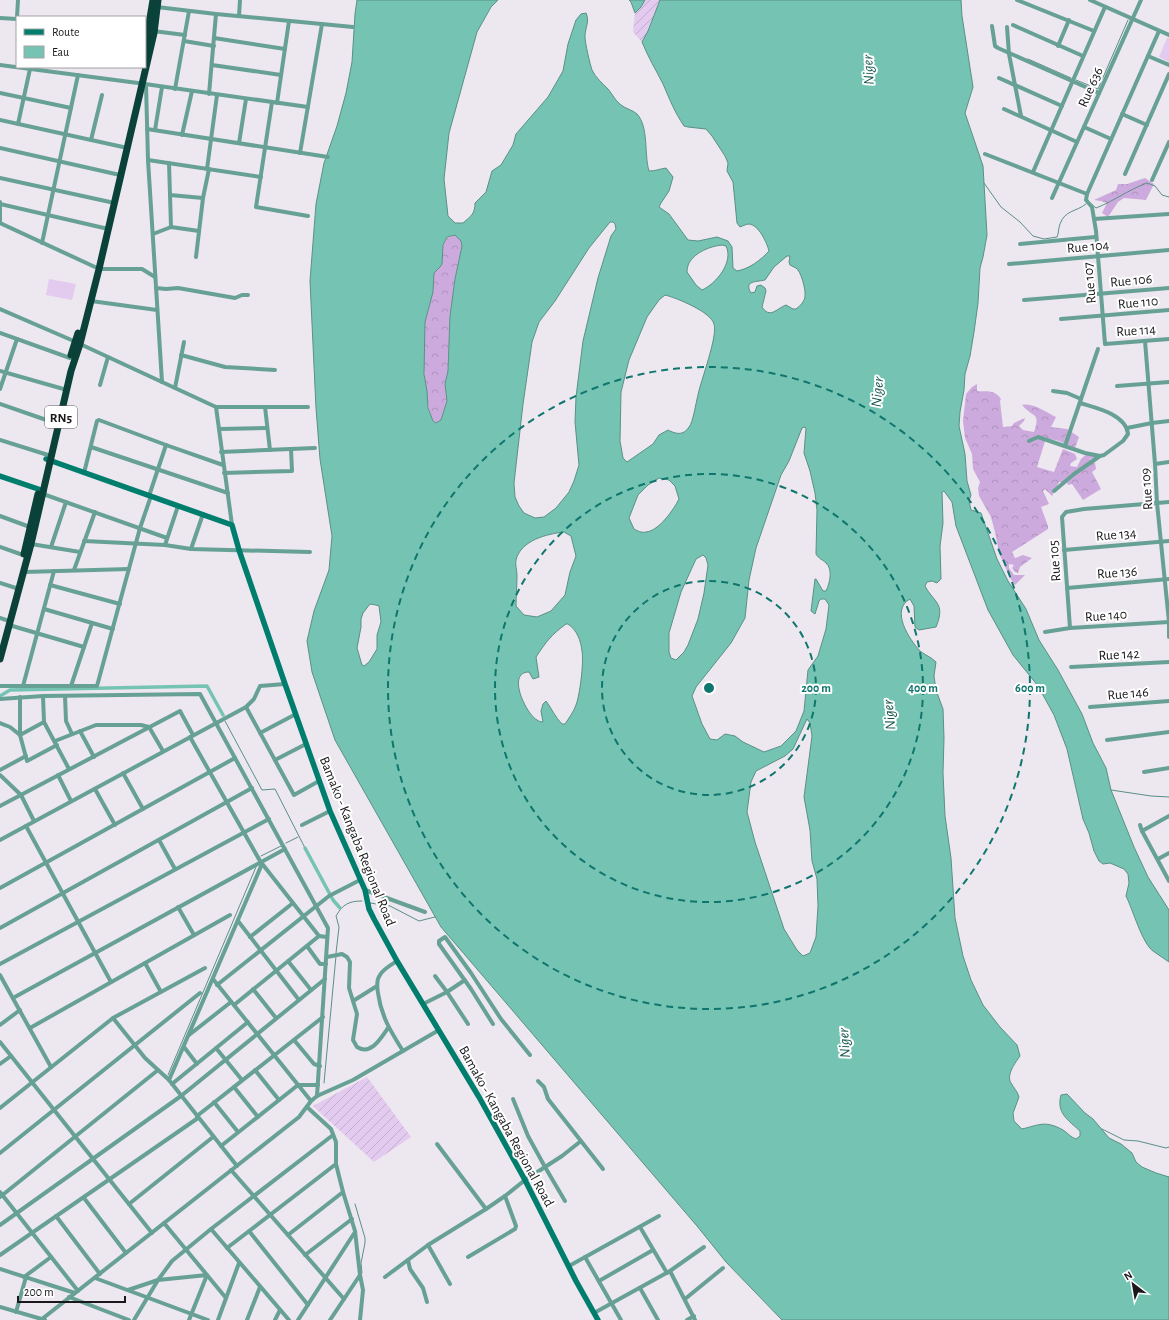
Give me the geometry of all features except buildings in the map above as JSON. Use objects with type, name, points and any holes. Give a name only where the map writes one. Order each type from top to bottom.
[{"type":"highway","name":"RN5","points":[[146,53],[153,0]]},
{"type":"highway","name":"RN5","points":[[146,44],[158,3]]},
{"type":"highway","name":"RN5","points":[[0,641],[5,621],[24,572],[31,544],[55,423],[71,371],[97,268],[123,147],[142,84],[141,68]]},
{"type":"highway","name":"RN5","points":[[48,458],[70,358],[78,343],[91,301],[104,228],[142,84],[144,68]]},
{"type":"highway","name":"RN5","points":[[17,589],[30,526],[42,491]]},
{"type":"highway","name":"RN5","points":[[0,659],[5,621]]},
{"type":"street","points":[[17,16],[18,0]]},
{"type":"street","points":[[239,16],[240,0]]},
{"type":"street","points":[[1017,0],[1094,31]]},
{"type":"street","points":[[1090,0],[1169,35]]},
{"type":"street","name":"Rue 636","points":[[1052,198],[1141,0]]},
{"type":"street","points":[[158,3],[189,11],[353,27]]},
{"type":"street","points":[[1033,172],[1105,7]]},
{"type":"street","points":[[175,89],[189,11]]},
{"type":"street","points":[[209,94],[216,14]]},
{"type":"street","points":[[0,18],[16,18]]},
{"type":"street","points":[[1058,46],[1069,20]]},
{"type":"street","points":[[289,21],[281,75],[265,147],[256,207],[308,216]]},
{"type":"street","points":[[300,153],[322,24]]},
{"type":"street","points":[[1013,25],[1083,56]]},
{"type":"street","points":[[992,26],[995,46],[1009,54],[1099,93]]},
{"type":"street","points":[[1007,27],[1009,54],[1021,116]]},
{"type":"street","points":[[149,30],[185,35]]},
{"type":"street","points":[[985,154],[1087,194],[1159,31]]},
{"type":"street","points":[[214,38],[285,49]]},
{"type":"street","points":[[184,41],[214,46]]},
{"type":"street","points":[[1148,56],[1169,65]]},
{"type":"street","points":[[0,65],[16,67]]},
{"type":"street","points":[[212,65],[281,75]]},
{"type":"street","points":[[22,68],[308,107]]},
{"type":"street","points":[[18,124],[30,69]]},
{"type":"street","points":[[1125,174],[1169,74]]},
{"type":"street","points":[[42,243],[78,75]]},
{"type":"street","points":[[999,78],[1062,106]]},
{"type":"street","points":[[142,84],[147,129],[162,382]]},
{"type":"street","points":[[155,130],[162,87]]},
{"type":"street","points":[[182,135],[192,91]]},
{"type":"street","points":[[0,92],[71,108]]},
{"type":"street","points":[[91,140],[102,95]]},
{"type":"street","points":[[196,257],[217,95]]},
{"type":"street","points":[[239,143],[246,99]]},
{"type":"street","points":[[1004,109],[1077,142]]},
{"type":"street","points":[[1122,114],[1146,125]]},
{"type":"street","points":[[0,120],[123,147]]},
{"type":"street","points":[[1084,127],[1111,139]]},
{"type":"street","points":[[147,129],[328,157]]},
{"type":"street","points":[[1152,180],[1169,142]]},
{"type":"street","points":[[0,148],[118,174]]},
{"type":"street","points":[[148,160],[261,177]]},
{"type":"street","points":[[169,163],[171,227]]},
{"type":"street","points":[[0,178],[110,202]]},
{"type":"street","name":"Rue 107","points":[[1087,194],[1086,200],[1092,207],[1094,219],[1105,344]]},
{"type":"street","points":[[170,195],[203,198]]},
{"type":"street","points":[[104,228],[0,203],[0,223],[42,243],[97,268],[142,269],[155,276]]},
{"type":"street","points":[[1094,219],[1169,214]]},
{"type":"street","points":[[153,234],[171,227],[199,231]]},
{"type":"street","points":[[1020,244],[1095,237]]},
{"type":"street","name":"Rue 104","points":[[1009,264],[1169,250]]},
{"type":"street","points":[[156,288],[166,290],[178,288],[235,298],[242,295],[248,295]]},
{"type":"street","name":"Rue 106","points":[[1024,300],[1169,288]]},
{"type":"street","points":[[91,301],[157,310]]},
{"type":"street","points":[[0,309],[78,343],[216,407],[308,407]]},
{"type":"street","name":"Rue 110","points":[[1061,319],[1169,310]]},
{"type":"street","points":[[0,333],[70,358]]},
{"type":"street","points":[[0,389],[17,339]]},
{"type":"street","name":"Rue 114","points":[[1105,344],[1169,339]]},
{"type":"street","name":"Rue 109","points":[[1145,341],[1161,541],[1167,579],[1169,637]]},
{"type":"street","points":[[175,388],[184,342]]},
{"type":"street","points":[[1065,446],[1098,349]]},
{"type":"street","points":[[181,354],[225,366],[275,370]]},
{"type":"street","points":[[100,385],[108,357]]},
{"type":"street","points":[[0,371],[64,390]]},
{"type":"street","points":[[1117,386],[1169,382]]},
{"type":"street","points":[[1053,391],[1067,393],[1081,401],[1106,411],[1122,421],[1127,428],[1128,434],[1123,441],[1074,474],[1054,491]]},
{"type":"street","points":[[0,404],[55,423]]},
{"type":"street","points":[[0,440],[84,473],[232,525],[216,407]]},
{"type":"street","points":[[265,407],[270,450]]},
{"type":"street","points":[[84,473],[97,421],[99,420],[223,465]]},
{"type":"street","points":[[1127,428],[1169,421]]},
{"type":"street","points":[[218,429],[267,428]]},
{"type":"street","points":[[1029,441],[1038,437],[1085,453],[1100,456]]},
{"type":"street","points":[[0,686],[97,686],[140,528],[166,445]]},
{"type":"street","points":[[91,447],[228,493]]},
{"type":"street","points":[[221,452],[315,448]]},
{"type":"street","points":[[224,473],[292,471],[291,449]]},
{"type":"street","points":[[1155,464],[1169,462]]},
{"type":"street","points":[[0,476],[42,491],[66,502],[167,538]]},
{"type":"street","points":[[51,547],[66,502]]},
{"type":"street","name":"Rue 105","points":[[1070,628],[1062,517],[1066,512],[1084,509],[1169,502]]},
{"type":"street","points":[[165,545],[178,506]]},
{"type":"street","points":[[74,570],[95,512]]},
{"type":"street","points":[[191,549],[202,514]]},
{"type":"street","points":[[0,516],[30,526]]},
{"type":"street","name":"Bamako - Kangaba Regional Road","points":[[232,525],[239,550],[319,781],[330,811],[360,880],[374,919],[397,961],[479,1097],[598,1320]]},
{"type":"street","points":[[84,541],[165,545],[191,549],[310,552]]},
{"type":"street","name":"Rue 134","points":[[1064,550],[1169,541]]},
{"type":"street","points":[[31,544],[80,552]]},
{"type":"street","points":[[0,548],[23,555]]},
{"type":"street","points":[[24,572],[129,569]]},
{"type":"street","points":[[23,686],[54,571]]},
{"type":"street","name":"Rue 136","points":[[1067,588],[1167,579]]},
{"type":"street","points":[[0,583],[17,589]]},
{"type":"street","points":[[50,585],[120,604]]},
{"type":"street","points":[[44,609],[113,630]]},
{"type":"street","points":[[5,621],[37,633],[84,647]]},
{"type":"street","name":"Rue 140","points":[[1045,632],[1070,628],[1169,622]]},
{"type":"street","points":[[71,686],[92,623]]},
{"type":"street","name":"Rue 142","points":[[1071,667],[1169,662]]},
{"type":"street","points":[[0,840],[246,707],[254,699],[260,686],[285,684]]},
{"type":"street","points":[[0,699],[43,696],[200,694],[328,928],[317,1096]]},
{"type":"street","points":[[43,696],[44,722],[70,769]]},
{"type":"street","points":[[65,696],[66,721],[72,734]]},
{"type":"street","points":[[20,697],[20,735],[27,761],[72,734],[96,725],[140,725],[149,727],[163,752]]},
{"type":"street","name":"Rue 146","points":[[1090,707],[1169,701]]},
{"type":"street","points":[[246,707],[294,795],[319,781]]},
{"type":"street","points":[[0,806],[180,711],[210,772],[261,863],[319,936]]},
{"type":"street","points":[[260,733],[296,714]]},
{"type":"street","points":[[20,735],[44,722]]},
{"type":"street","points":[[0,723],[10,727],[20,735]]},
{"type":"street","points":[[80,731],[94,757]]},
{"type":"street","points":[[1107,740],[1169,732]]},
{"type":"street","points":[[275,760],[306,744]]},
{"type":"street","points":[[0,770],[26,756]]},
{"type":"street","points":[[0,888],[235,758]]},
{"type":"street","points":[[1144,772],[1169,768]]},
{"type":"street","points":[[124,773],[143,810]]},
{"type":"street","points":[[0,774],[21,795],[34,821]]},
{"type":"street","points":[[58,775],[71,801]]},
{"type":"street","points":[[0,928],[252,788]]},
{"type":"street","points":[[94,789],[115,825]]},
{"type":"street","points":[[302,826],[330,811]]},
{"type":"street","points":[[1142,831],[1169,816]]},
{"type":"street","points":[[0,964],[269,818]]},
{"type":"street","points":[[1140,825],[1169,881]]},
{"type":"street","points":[[26,826],[111,982]]},
{"type":"street","points":[[159,840],[175,869]]},
{"type":"street","points":[[13,998],[285,849]]},
{"type":"street","points":[[1158,859],[1169,853]]},
{"type":"street","points":[[168,1080],[184,1047],[238,921],[261,863]]},
{"type":"street","points":[[217,985],[329,896],[360,880]]},
{"type":"street","points":[[365,893],[425,912]]},
{"type":"street","points":[[250,937],[293,903]]},
{"type":"street","points":[[178,907],[194,936]]},
{"type":"street","points":[[30,1028],[230,915]]},
{"type":"street","points":[[238,921],[299,1000]]},
{"type":"street","points":[[188,1036],[253,989],[319,936],[328,936]]},
{"type":"street","points":[[493,1024],[465,980],[439,944],[439,942],[445,937],[501,1019],[530,1055]]},
{"type":"street","points":[[307,946],[320,964],[326,964]]},
{"type":"street","points":[[327,957],[340,953],[347,957],[350,962],[349,988],[357,1014],[353,1040],[357,1047],[364,1050],[372,1047],[380,1041],[388,1028]]},
{"type":"street","points":[[288,961],[311,990]]},
{"type":"street","points":[[397,961],[385,968],[380,974],[377,986],[379,1004],[388,1028],[403,1051]]},
{"type":"street","points":[[145,963],[161,992]]},
{"type":"street","points":[[0,1108],[113,1018],[205,968]]},
{"type":"street","points":[[0,975],[51,1067]]},
{"type":"street","points":[[435,976],[468,1024]]},
{"type":"street","points":[[213,979],[311,1101]]},
{"type":"street","points":[[0,1225],[181,1096],[325,979]]},
{"type":"street","points":[[423,1004],[447,992],[465,980]]},
{"type":"street","points":[[353,1001],[377,986]]},
{"type":"street","points":[[253,989],[276,1018]]},
{"type":"street","points":[[0,1154],[200,993]]},
{"type":"street","points":[[0,1025],[20,1010]]},
{"type":"street","points":[[0,1255],[110,1180],[198,1117],[214,1102],[323,1017]]},
{"type":"street","points":[[113,1018],[145,1058],[172,1084],[237,1166]]},
{"type":"street","points":[[172,1084],[248,1022]]},
{"type":"street","points":[[0,1307],[44,1319],[300,1117],[311,1101],[317,1096],[353,1080],[439,1030]]},
{"type":"street","points":[[294,1040],[314,1064],[320,1066]]},
{"type":"street","points":[[0,1042],[152,1233]]},
{"type":"street","points":[[184,1047],[197,1064]]},
{"type":"street","points":[[216,1048],[242,1080]]},
{"type":"street","points":[[0,1064],[10,1056]]},
{"type":"street","points":[[77,1292],[1,1195],[158,1070]]},
{"type":"street","points":[[255,1070],[279,1100]]},
{"type":"street","points":[[538,1081],[544,1087],[548,1099],[603,1169]]},
{"type":"street","points":[[221,1146],[298,1085],[318,1085]]},
{"type":"street","points":[[234,1087],[258,1117]]},
{"type":"street","points":[[513,1099],[528,1136],[565,1201]]},
{"type":"street","points":[[214,1102],[238,1132]]},
{"type":"street","points":[[307,1107],[331,1130],[336,1142],[336,1164],[355,1231],[363,1290],[360,1320]]},
{"type":"street","points":[[134,1320],[172,1260],[334,1135]]},
{"type":"street","points":[[129,1204],[214,1137]]},
{"type":"street","points":[[385,1277],[428,1246],[505,1196],[524,1180],[562,1156],[581,1141]]},
{"type":"street","points":[[437,1144],[486,1209]]},
{"type":"street","points":[[227,1248],[336,1164]]},
{"type":"street","points":[[231,1170],[344,1299]]},
{"type":"street","points":[[288,1235],[343,1192]]},
{"type":"street","points":[[468,1257],[515,1229],[516,1226],[505,1196]]},
{"type":"street","points":[[84,1198],[126,1253]]},
{"type":"street","points":[[56,1216],[100,1274]]},
{"type":"street","points":[[569,1266],[659,1216]]},
{"type":"street","points":[[305,1255],[352,1219]]},
{"type":"street","points":[[164,1223],[226,1298]]},
{"type":"street","points":[[640,1227],[685,1299],[695,1318],[687,1320]]},
{"type":"street","points":[[211,1229],[289,1320]]},
{"type":"street","points":[[249,1231],[308,1304]]},
{"type":"street","points":[[298,1320],[355,1231]]},
{"type":"street","points":[[428,1246],[450,1284]]},
{"type":"street","points":[[594,1313],[668,1272],[704,1247]]},
{"type":"street","points":[[599,1281],[654,1250]]},
{"type":"street","points":[[16,1312],[25,1277],[51,1257]]},
{"type":"street","points":[[585,1257],[621,1320]]},
{"type":"street","points":[[408,1260],[410,1269],[423,1288],[427,1302]]},
{"type":"street","points":[[218,1320],[239,1262]]},
{"type":"street","points":[[685,1299],[723,1268]]},
{"type":"street","points":[[0,1269],[77,1292]]},
{"type":"street","points":[[128,1290],[158,1280],[207,1275]]},
{"type":"street","points":[[190,1320],[207,1275]]},
{"type":"street","points":[[330,1320],[360,1275]]},
{"type":"street","points":[[95,1278],[208,1320]]},
{"type":"street","points":[[246,1320],[260,1287]]},
{"type":"street","points":[[640,1288],[658,1320]]},
{"type":"street","points":[[70,1297],[129,1320]]},
{"type":"street","points":[[275,1320],[280,1310]]},
{"type":"green space","points":[[1145,178],[1154,184],[1146,200],[1124,198],[1118,202],[1108,217],[1102,213],[1107,203],[1094,200],[1116,190],[1118,184],[1127,184]]},
{"type":"green space","points":[[455,235],[461,241],[462,246],[455,279],[450,316],[448,371],[445,384],[447,401],[441,420],[436,423],[428,406],[426,392],[424,375],[424,330],[434,273],[440,267],[443,245],[447,238]]},
{"type":"green space","points":[[977,384],[977,391],[993,392],[1001,399],[1003,427],[1012,426],[1014,423],[1025,418],[1019,426],[1023,430],[1034,432],[1037,421],[1035,416],[1022,405],[1026,404],[1040,408],[1056,417],[1051,427],[1067,429],[1079,437],[1075,448],[1059,441],[1046,438],[1037,467],[1054,472],[1063,449],[1075,454],[1077,459],[1071,463],[1070,466],[1077,467],[1081,459],[1089,452],[1096,455],[1094,460],[1089,458],[1095,463],[1096,469],[1092,472],[1101,489],[1083,500],[1072,484],[1068,485],[1067,482],[1059,482],[1052,496],[1045,489],[1043,491],[1049,504],[1041,507],[1048,529],[1012,552],[1015,558],[1023,555],[1032,558],[1020,567],[1018,573],[1012,568],[1014,565],[1009,564],[1009,568],[1014,575],[1025,575],[1015,585],[1010,578],[999,553],[991,517],[979,496],[978,488],[980,482],[973,469],[972,454],[965,438],[963,421],[966,394]]},
{"type":"shaded area","points":[[645,0],[660,0],[642,42],[633,32],[635,13]]},
{"type":"shaded area","points":[[1167,38],[1169,38],[1169,62],[1159,57]]},
{"type":"shaded area","points":[[49,279],[76,284],[72,300],[46,295]]},
{"type":"shaded area","points":[[367,1077],[411,1137],[374,1162],[313,1106]]},
{"type":"water","name":"Niger","points":[[357,0],[498,0],[491,7],[477,32],[449,133],[444,179],[448,216],[455,223],[463,223],[473,212],[475,203],[486,192],[492,171],[501,165],[513,145],[516,134],[548,97],[563,71],[568,44],[576,20],[581,14],[586,13],[588,19],[585,40],[592,70],[615,99],[623,106],[637,114],[641,120],[645,134],[649,171],[666,168],[673,177],[669,191],[659,207],[669,214],[688,240],[698,241],[717,237],[728,241],[732,247],[733,268],[737,271],[754,264],[769,251],[764,239],[753,225],[749,224],[740,227],[737,223],[733,182],[727,171],[728,163],[725,156],[706,129],[684,126],[644,48],[642,42],[660,0],[961,0],[973,87],[965,113],[983,166],[987,235],[980,268],[978,303],[970,356],[965,374],[959,426],[965,454],[967,481],[971,495],[969,501],[971,510],[981,513],[997,559],[1008,581],[1026,609],[1039,640],[1058,670],[1082,714],[1093,743],[1106,768],[1111,790],[1134,847],[1148,877],[1169,910],[1169,962],[1149,947],[1141,934],[1126,896],[1129,883],[1128,874],[1124,869],[1110,863],[1103,864],[1099,861],[1094,851],[1083,819],[1067,749],[1054,715],[1038,686],[1013,655],[988,610],[956,526],[952,502],[944,491],[942,492],[943,523],[940,546],[941,579],[937,583],[932,581],[927,582],[925,586],[938,604],[940,613],[939,619],[936,627],[919,630],[915,627],[914,606],[910,599],[904,604],[901,617],[903,625],[916,646],[920,651],[936,662],[934,676],[936,690],[943,709],[945,816],[951,858],[955,918],[963,956],[971,980],[983,1005],[1000,1027],[1017,1045],[1020,1056],[1010,1073],[1011,1083],[1019,1097],[1013,1113],[1014,1121],[1022,1129],[1042,1124],[1051,1125],[1063,1130],[1076,1139],[1080,1136],[1080,1131],[1067,1120],[1060,1107],[1061,1095],[1067,1094],[1085,1113],[1093,1119],[1109,1138],[1121,1144],[1132,1153],[1136,1162],[1142,1167],[1169,1177],[1169,1320],[782,1320],[726,1262],[697,1226],[441,927],[335,740],[312,672],[307,641],[314,611],[329,570],[332,536],[320,459],[310,281],[316,204],[324,163],[337,126],[346,93],[352,62]],"holes":[[[610,222],[613,222],[616,229],[611,236],[598,278],[583,341],[576,397],[575,422],[579,465],[569,492],[556,508],[544,517],[535,518],[524,513],[519,506],[515,497],[514,483],[532,342],[539,322],[555,301],[589,248]],[[455,235],[461,241],[462,246],[455,279],[450,316],[448,371],[445,384],[447,401],[441,420],[436,423],[433,421],[428,408],[424,374],[425,322],[433,292],[434,273],[442,264],[443,245],[447,237]],[[722,245],[726,246],[728,259],[718,278],[702,290],[696,285],[687,272],[688,266],[695,256],[704,250]],[[787,256],[790,256],[790,265],[798,270],[803,281],[805,298],[801,305],[796,309],[786,305],[770,313],[765,311],[762,307],[766,291],[765,288],[761,285],[757,286],[755,292],[751,293],[749,289],[750,284],[765,280],[774,267]],[[665,295],[685,302],[700,310],[712,319],[715,330],[714,338],[690,425],[687,430],[682,433],[668,430],[659,435],[653,444],[627,462],[623,458],[620,441],[621,392],[629,360],[647,317],[659,300]],[[805,427],[804,453],[810,471],[817,510],[816,554],[830,569],[830,580],[826,591],[823,591],[815,579],[811,611],[815,614],[821,599],[825,599],[829,605],[826,629],[818,656],[808,670],[804,711],[796,731],[781,746],[764,752],[743,742],[735,736],[725,734],[717,740],[710,739],[702,724],[692,696],[696,687],[731,643],[745,618],[749,580],[756,548],[781,475],[789,461],[802,428]],[[659,478],[669,480],[675,486],[679,499],[670,514],[656,528],[651,531],[640,532],[634,529],[629,518],[638,495],[648,485]],[[564,532],[571,536],[576,556],[570,572],[565,595],[551,611],[537,617],[524,615],[516,606],[516,560],[523,547],[536,539],[550,534]],[[703,555],[706,558],[708,565],[698,619],[688,645],[684,652],[676,660],[671,658],[669,652],[669,633],[681,592],[696,559]],[[370,604],[379,606],[381,622],[377,635],[377,649],[369,662],[364,666],[362,665],[357,648],[363,613]],[[568,624],[580,640],[581,647],[582,662],[579,694],[575,707],[565,724],[562,724],[555,716],[546,701],[543,704],[541,711],[543,722],[537,720],[528,710],[520,694],[519,679],[522,674],[529,672],[533,679],[539,677],[536,657],[553,635]],[[807,719],[810,723],[812,736],[804,797],[810,830],[812,861],[817,879],[818,906],[816,937],[810,953],[803,956],[797,950],[784,929],[755,842],[747,812],[751,782],[756,771],[785,756],[793,749]]]},
{"type":"water","points":[[629,0],[645,0],[635,13]]},
{"type":"waterway","points":[[1076,80],[1098,89],[1128,20]]},
{"type":"waterway","points":[[1028,59],[1071,78]]},
{"type":"waterway","points":[[984,183],[1001,207],[1020,222],[1033,236],[1044,239],[1057,237],[1062,219],[1086,204]]},
{"type":"waterway","points":[[1090,203],[1096,208],[1147,183],[1155,186],[1162,195],[1169,197]]},
{"type":"waterway","points":[[0,696],[10,690],[207,686],[223,715]]},
{"type":"waterway","points":[[225,721],[262,790],[275,789],[305,848]]},
{"type":"waterway","points":[[1111,790],[1169,797]]},
{"type":"waterway","points":[[286,843],[298,837]]},
{"type":"waterway","points":[[261,856],[281,846]]},
{"type":"waterway","points":[[305,848],[333,900],[340,908]]},
{"type":"waterway","points":[[168,1075],[256,867]]},
{"type":"waterway","points":[[336,953],[339,927],[336,916],[347,904],[362,901]]},
{"type":"waterway","points":[[370,903],[390,906],[419,921],[435,917]]},
{"type":"waterway","points":[[324,1083],[336,956]]},
{"type":"waterway","points":[[1102,1129],[1124,1140],[1138,1141],[1166,1148],[1169,1147]]},
{"type":"waterway","points":[[355,1204],[365,1238],[361,1263],[362,1273]]}]
